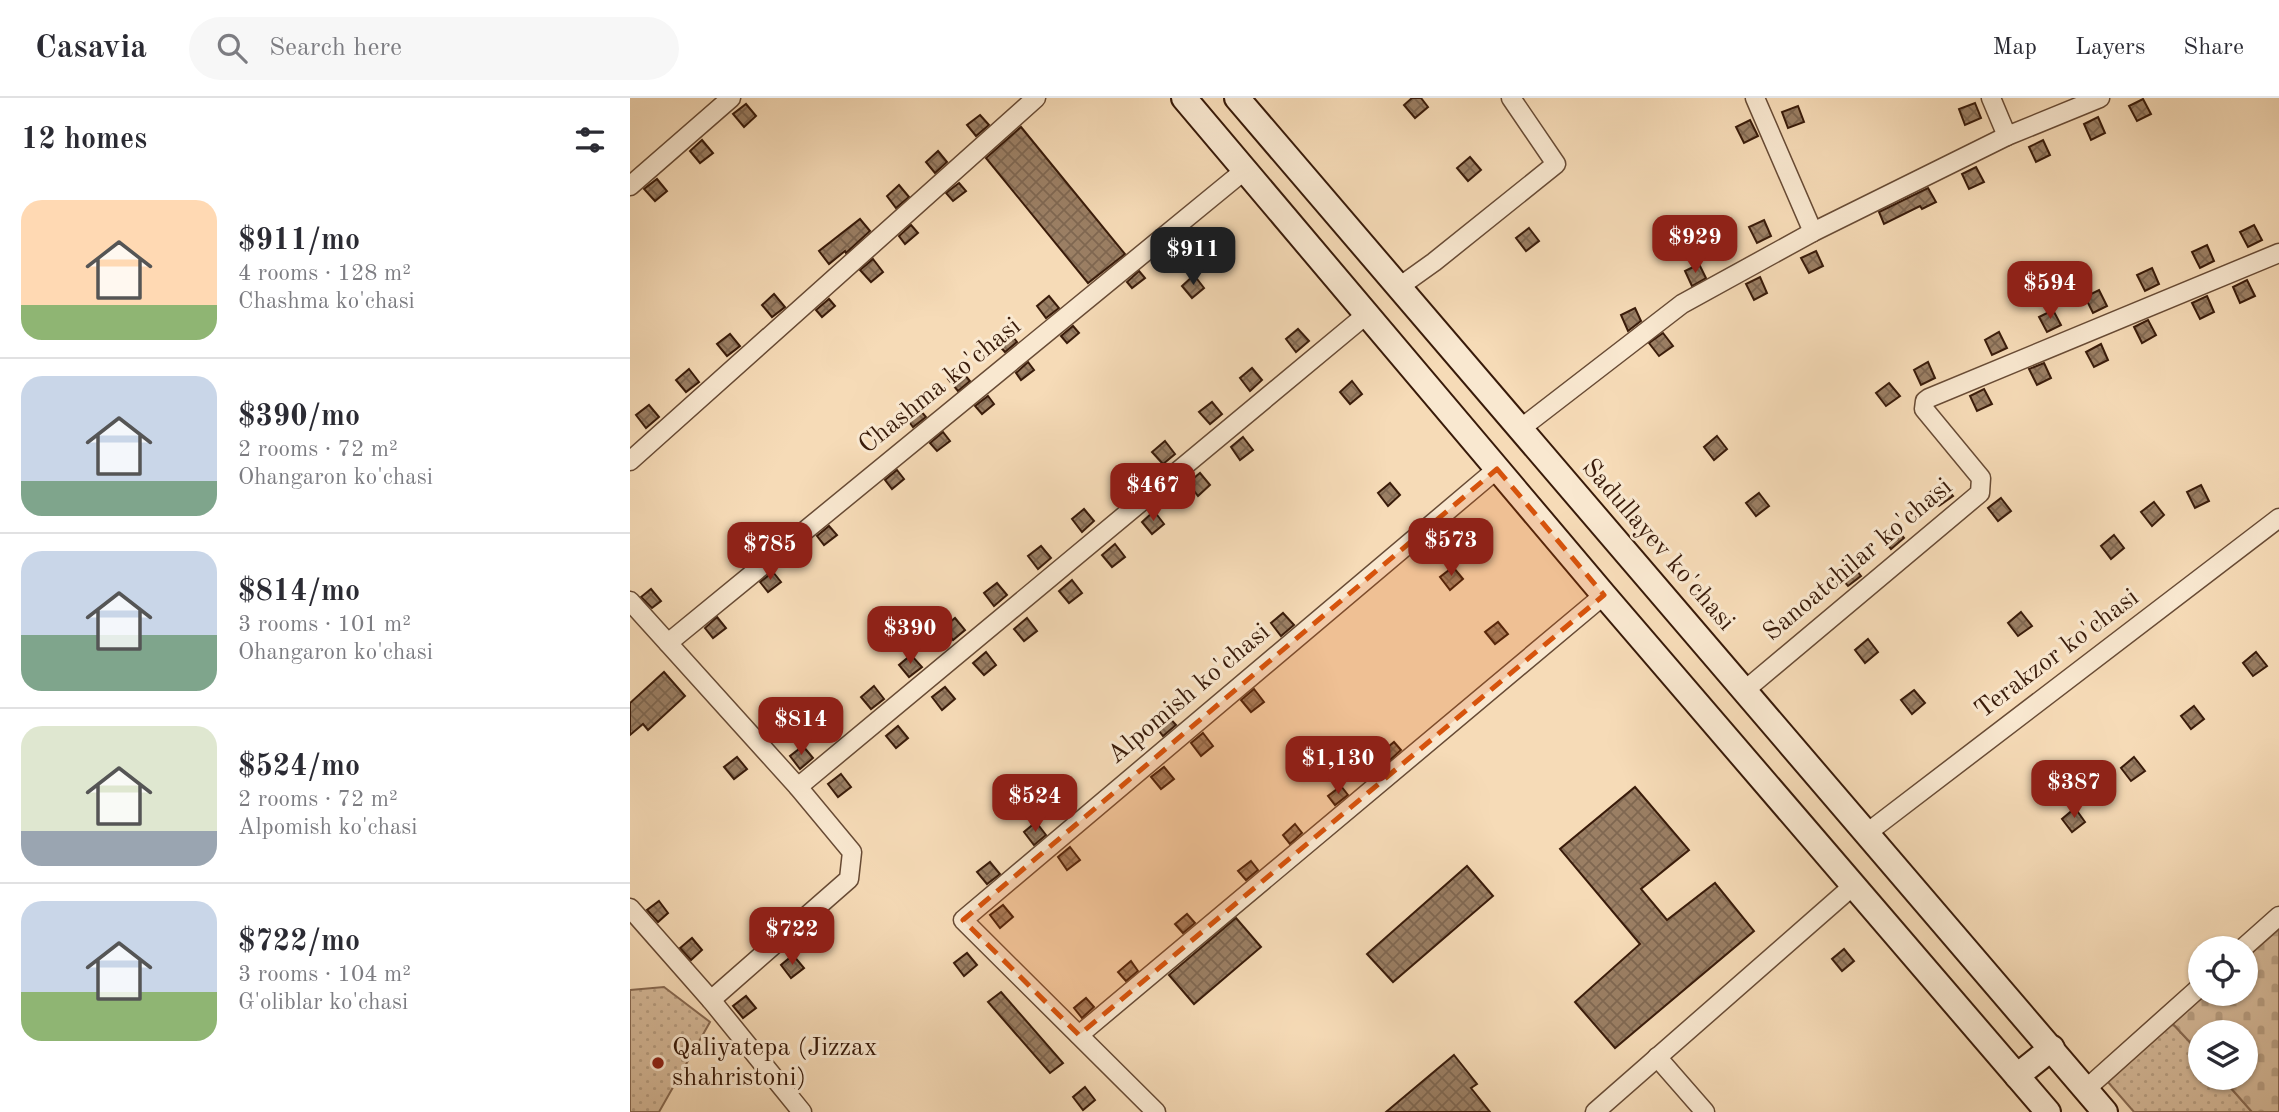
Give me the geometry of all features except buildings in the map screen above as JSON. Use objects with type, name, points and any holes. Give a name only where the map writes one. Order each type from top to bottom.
[{"type":"main road","points":[[1184,98],[1604,595],[2048,1112]]},
{"type":"main road","name":"Sadullayev ko'chasi","points":[[1237,98],[2105,1112]]},
{"type":"main road","points":[[2017,1076],[2052,1048]]},
{"type":"street","points":[[630,186],[731,98]]},
{"type":"street","points":[[630,461],[1036,98]]},
{"type":"street","points":[[1399,287],[1556,164],[1511,98]]},
{"type":"street","points":[[1755,98],[1813,232]]},
{"type":"street","points":[[1991,98],[2007,136]]},
{"type":"street","points":[[1520,429],[1682,304],[1813,232],[2007,136],[2100,98]]},
{"type":"street","name":"Chashma ko'chasi","points":[[668,643],[1245,170]]},
{"type":"street","name":"Sanoatchilar ko'chasi","points":[[1744,691],[1980,493],[1981,478],[1924,409],[1925,401],[2279,253]]},
{"type":"street","points":[[798,787],[1367,314]]},
{"type":"street","name":"Alpomish ko'chasi","points":[[1156,1112],[963,920],[1497,469]]},
{"type":"street","name":"Terakzor ko'chasi","points":[[1867,833],[2279,519]]},
{"type":"street","points":[[1079,1035],[1604,595]]},
{"type":"street","points":[[630,601],[798,787],[852,852],[849,879],[710,1000]]},
{"type":"street","points":[[1595,1112],[1854,885]]},
{"type":"street","points":[[630,908],[802,1112]]},
{"type":"street","points":[[2256,936],[2279,916]]},
{"type":"street","points":[[2086,1089],[2188,998]]},
{"type":"street","points":[[1657,1057],[1704,1112]]},
{"type":"highlighted area","points":[[1497,469],[1604,595],[1079,1035],[963,920]]},
{"type":"green space","points":[[2279,929],[2279,1112],[2252,1112],[2233,1090],[2258,1090],[2258,1020],[2188,1020],[2188,1040],[2172,1023],[2191,1006],[2258,1006],[2258,948]]},
{"type":"green space","name":"Qaliyatepa (Jizzax shahristoni)","points":[[664,987],[710,1022],[659,1112],[630,1112],[630,990]]},
{"type":"green space","points":[[2172,1023],[2188,1040],[2188,1090],[2233,1090],[2252,1112],[2134,1112],[2108,1082]]},
{"type":"place","name":"Qaliyatepa (Jizzax shahristoni)","points":[[658,1063]]}]
